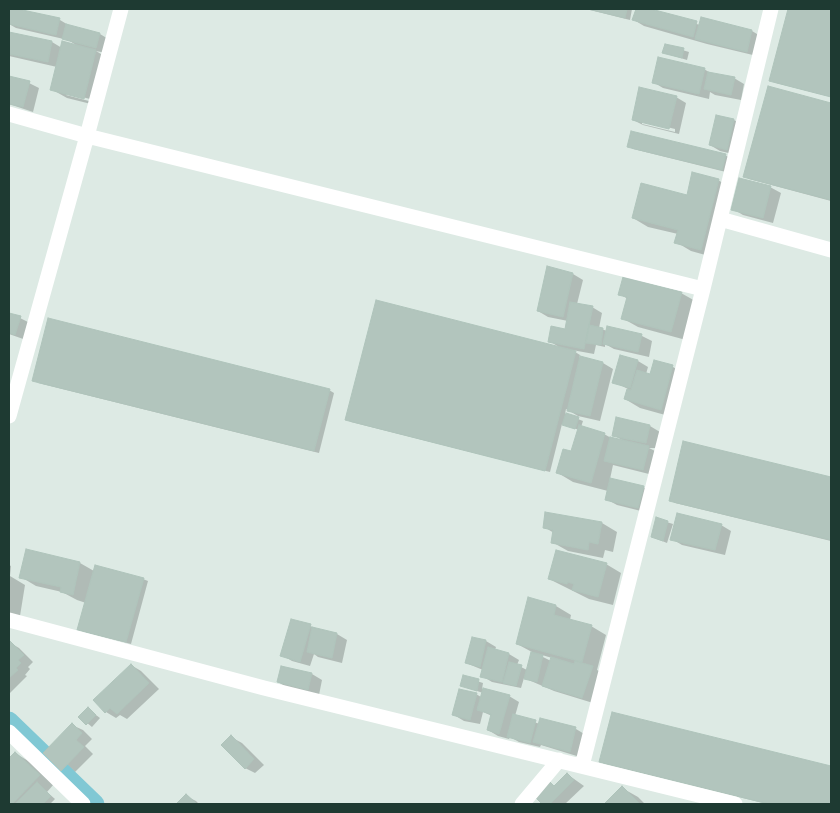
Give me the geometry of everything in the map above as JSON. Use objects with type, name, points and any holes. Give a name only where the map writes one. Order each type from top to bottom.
[{"type":"street","points":[[9,416],[88,136],[121,9]]},
{"type":"street","points":[[582,766],[703,290],[771,9]]},
{"type":"street","points":[[9,114],[88,136],[703,290]]},
{"type":"street","points":[[720,219],[831,250]]},
{"type":"street","points":[[9,620],[264,688],[735,804]]},
{"type":"street","points":[[9,732],[83,804]]},
{"type":"street","points":[[526,803],[559,760]]},
{"type":"building","points":[[9,9],[18,9],[60,18],[56,35],[9,24]]},
{"type":"building","points":[[588,9],[627,9],[625,18]]},
{"type":"building","points":[[636,9],[651,9],[697,21],[693,37],[632,20]]},
{"type":"building","points":[[788,9],[831,9],[831,97],[769,81]]},
{"type":"building","points":[[701,17],[752,30],[747,52],[695,39]]},
{"type":"building","points":[[66,24],[100,33],[96,48],[62,39]]},
{"type":"building","points":[[9,32],[52,41],[48,62],[9,54]]},
{"type":"building","points":[[62,41],[96,50],[84,99],[50,90]]},
{"type":"building","points":[[665,44],[684,48],[682,58],[662,53]]},
{"type":"building","points":[[658,57],[705,68],[699,94],[652,83]]},
{"type":"building","points":[[708,72],[735,77],[731,95],[704,89]]},
{"type":"building","points":[[9,76],[30,81],[23,107],[9,104]]},
{"type":"building","points":[[768,86],[831,103],[831,200],[743,177]]},
{"type":"building","points":[[639,87],[677,96],[669,129],[632,120]]},
{"type":"building","points":[[716,115],[734,119],[727,150],[709,145]]},
{"type":"building","points":[[631,131],[726,154],[722,170],[627,147]]},
{"type":"building","points":[[692,172],[719,179],[701,250],[674,243],[678,230],[632,218],[641,183],[687,195]]},
{"type":"building","points":[[739,178],[771,186],[763,218],[731,210]]},
{"type":"building","points":[[547,266],[573,273],[563,317],[537,311]]},
{"type":"building","points":[[623,277],[682,292],[671,332],[621,319],[627,297],[618,295]]},
{"type":"building","points":[[376,300],[576,351],[545,471],[345,420]]},
{"type":"building","points":[[570,302],[593,306],[584,349],[548,342],[551,326],[565,329]]},
{"type":"building","points":[[9,313],[21,316],[15,335],[9,333]]},
{"type":"building","points":[[48,318],[330,389],[314,451],[32,381]]},
{"type":"building","points":[[589,325],[603,328],[601,345],[586,343]]},
{"type":"building","points":[[607,326],[642,334],[638,352],[603,344]]},
{"type":"building","points":[[620,355],[638,360],[630,388],[612,383]]},
{"type":"building","points":[[580,356],[603,362],[590,416],[567,411]]},
{"type":"building","points":[[654,360],[673,365],[661,410],[624,399],[627,389],[631,390],[637,370],[650,374]]},
{"type":"building","points":[[566,413],[579,417],[575,429],[562,425]]},
{"type":"building","points":[[616,417],[650,425],[646,443],[612,436]]},
{"type":"building","points":[[579,425],[605,433],[591,483],[556,473],[563,449],[571,451]]},
{"type":"building","points":[[610,437],[649,446],[643,470],[604,461]]},
{"type":"building","points":[[683,441],[831,477],[831,540],[669,501]]},
{"type":"building","points":[[610,478],[644,486],[638,508],[605,500]]},
{"type":"building","points":[[545,512],[602,522],[598,544],[589,542],[588,550],[551,543],[553,530],[543,528]]},
{"type":"building","points":[[677,513],[722,524],[715,550],[670,540]]},
{"type":"building","points":[[656,517],[668,521],[663,541],[651,537]]},
{"type":"building","points":[[26,549],[80,562],[73,595],[60,592],[61,587],[19,578]]},
{"type":"building","points":[[556,550],[607,563],[598,597],[572,590],[574,584],[548,579]]},
{"type":"building","points":[[95,565],[144,578],[126,642],[77,630]]},
{"type":"building","points":[[528,597],[556,605],[554,615],[592,625],[582,662],[516,644]]},
{"type":"building","points":[[291,619],[311,624],[300,662],[280,656]]},
{"type":"building","points":[[312,627],[337,633],[332,658],[307,652]]},
{"type":"building","points":[[472,637],[486,640],[480,667],[465,663]]},
{"type":"building","points":[[9,640],[24,655],[18,660],[21,663],[16,668],[18,670],[9,678]]},
{"type":"building","points":[[488,647],[509,653],[502,682],[480,677]]},
{"type":"building","points":[[531,652],[543,655],[537,682],[524,679]]},
{"type":"building","points":[[551,657],[574,664],[575,661],[593,666],[582,698],[542,686]]},
{"type":"building","points":[[509,662],[522,665],[516,686],[503,683]]},
{"type":"building","points":[[131,664],[149,683],[117,714],[110,708],[105,713],[93,700]]},
{"type":"building","points":[[281,666],[312,673],[308,690],[277,682]]},
{"type":"building","points":[[463,675],[479,679],[477,691],[460,686]]},
{"type":"building","points":[[483,688],[510,695],[499,734],[487,730],[491,714],[477,710]]},
{"type":"building","points":[[459,689],[477,693],[470,720],[452,715]]},
{"type":"building","points":[[88,707],[96,715],[86,725],[78,717]]},
{"type":"building","points":[[612,712],[831,766],[831,804],[769,804],[599,762]]},
{"type":"building","points":[[513,714],[536,720],[530,743],[507,737]]},
{"type":"building","points":[[540,718],[576,727],[570,752],[533,742]]},
{"type":"building","points":[[72,723],[82,733],[76,740],[84,747],[61,771],[43,753]]},
{"type":"building","points":[[231,735],[254,759],[245,769],[221,745]]},
{"type":"building","points":[[15,752],[40,775],[12,804],[9,804],[9,758]]},
{"type":"building","points":[[567,773],[574,780],[550,804],[542,804],[535,797],[550,782],[554,786]]},
{"type":"building","points":[[37,782],[51,796],[43,804],[15,804]]},
{"type":"building","points":[[622,786],[638,804],[604,804]]},
{"type":"building","points":[[186,794],[197,804],[176,804]]},
{"type":"waterway","points":[[9,721],[95,804]]}]
